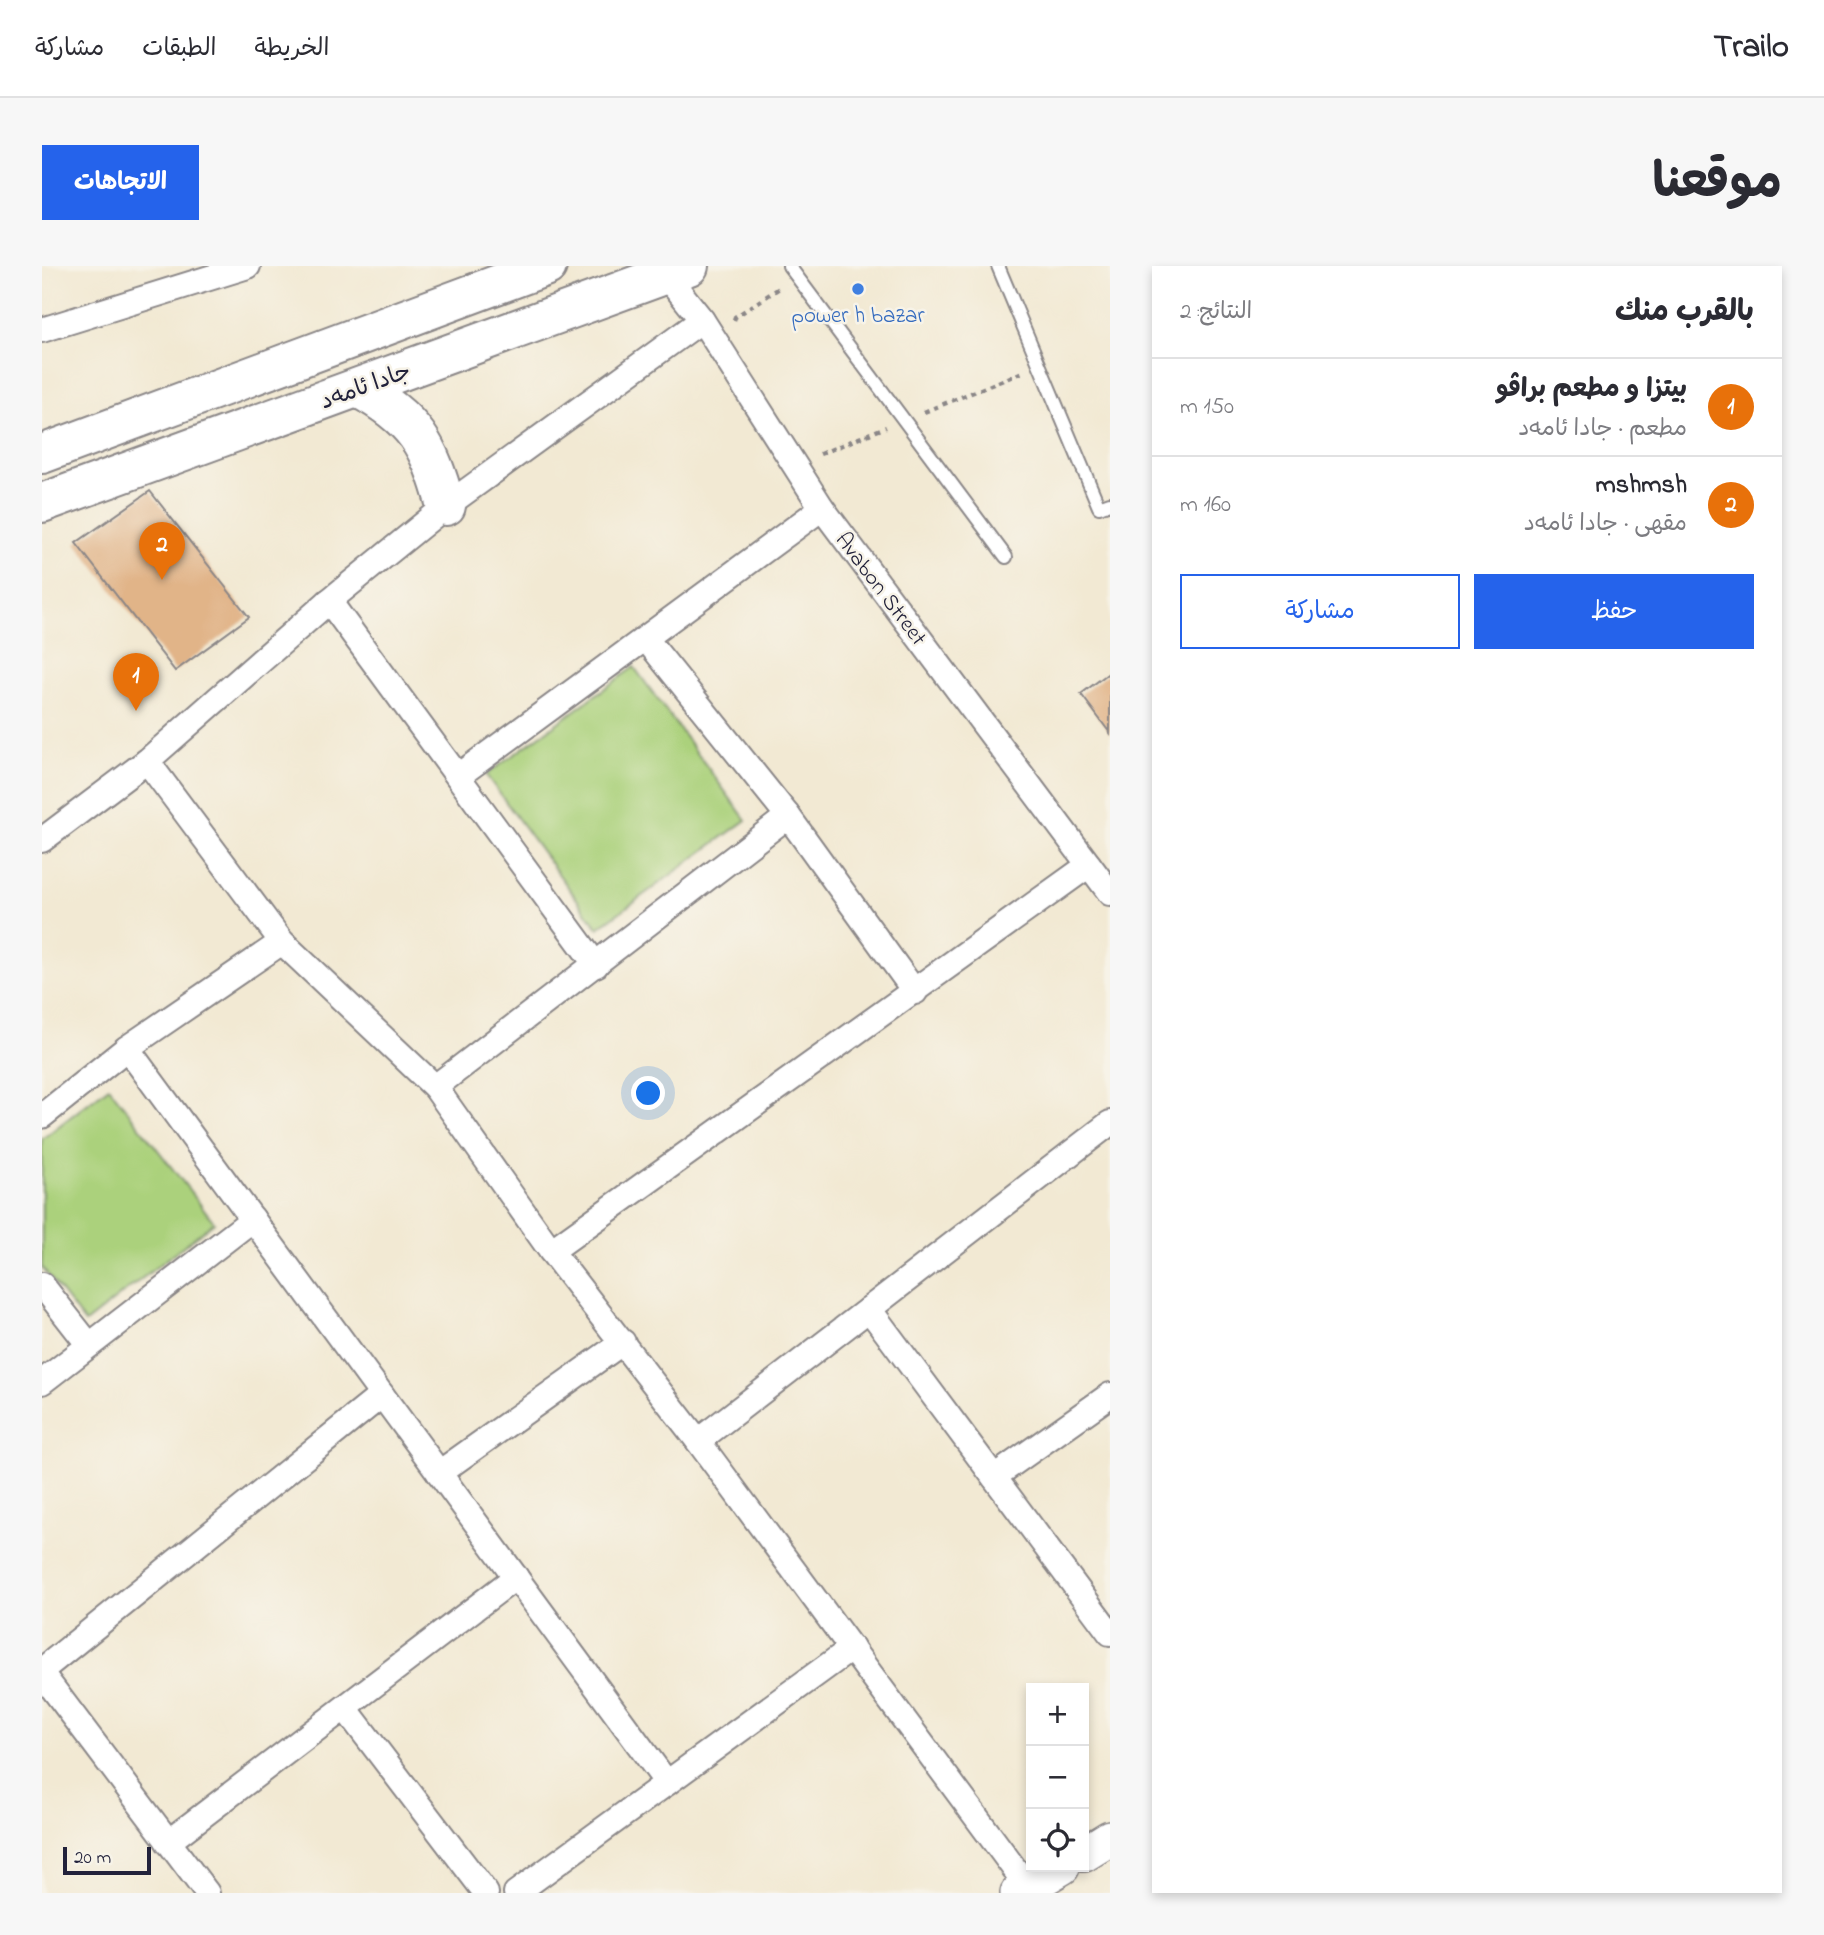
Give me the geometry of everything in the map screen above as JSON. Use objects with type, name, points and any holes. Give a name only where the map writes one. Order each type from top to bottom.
[{"type":"main road","name":"جادا ئامەد","points":[[42,454],[547,266]]},
{"type":"main road","name":"جادا ئامەد","points":[[42,503],[677,270]]},
{"type":"main road","points":[[358,388],[384,402],[406,422],[424,445],[437,473],[446,506]]},
{"type":"street","points":[[42,330],[233,268]]},
{"type":"street","name":"Avabon Street","points":[[677,270],[702,320],[822,508],[1110,893]]},
{"type":"street","points":[[42,839],[147,761],[329,601],[446,506],[702,320]]},
{"type":"street","points":[[458,776],[822,508]]},
{"type":"street","points":[[329,601],[596,965]]},
{"type":"street","points":[[646,639],[788,816],[915,992]]},
{"type":"street","points":[[147,761],[282,942],[435,1087],[551,1251],[623,1342],[852,1648],[1023,1890],[1054,1872]]},
{"type":"street","points":[[435,1087],[788,816]]},
{"type":"street","points":[[551,1251],[1089,865]]},
{"type":"street","points":[[42,1116],[127,1048],[282,942]]},
{"type":"street","points":[[127,1048],[667,1783]]},
{"type":"street","points":[[698,1441],[1110,1123]]},
{"type":"street","points":[[42,1382],[253,1219]]},
{"type":"street","points":[[42,1285],[89,1345]]},
{"type":"street","points":[[869,1309],[1110,1633]]},
{"type":"street","points":[[439,1473],[623,1342]]},
{"type":"street","points":[[207,1893],[42,1672],[382,1395]]},
{"type":"street","points":[[994,1477],[1110,1395]]},
{"type":"street","points":[[169,1842],[516,1577]]},
{"type":"street","points":[[516,1893],[852,1648]]},
{"type":"street","points":[[345,1708],[486,1893]]},
{"type":"street","points":[[1089,1851],[1110,1838]]},
{"type":"lane","points":[[789,266],[1006,557]]},
{"type":"lane","points":[[998,266],[1099,507],[1110,503]]},
{"type":"green space","points":[[634,667],[746,820],[598,928],[486,775]]},
{"type":"green space","points":[[109,1087],[214,1222],[85,1323],[42,1267],[42,1139]]},
{"type":"building","points":[[150,491],[249,617],[175,671],[76,543]]},
{"type":"building","points":[[1110,672],[1110,733],[1081,694]]},
{"type":"place","name":"power h bazar","points":[[858,289]]},
{"type":"place","name":"mshmsh","points":[[162,580]]},
{"type":"place","name":"بيتزا و مطعم براڤو","points":[[136,711]]}]
